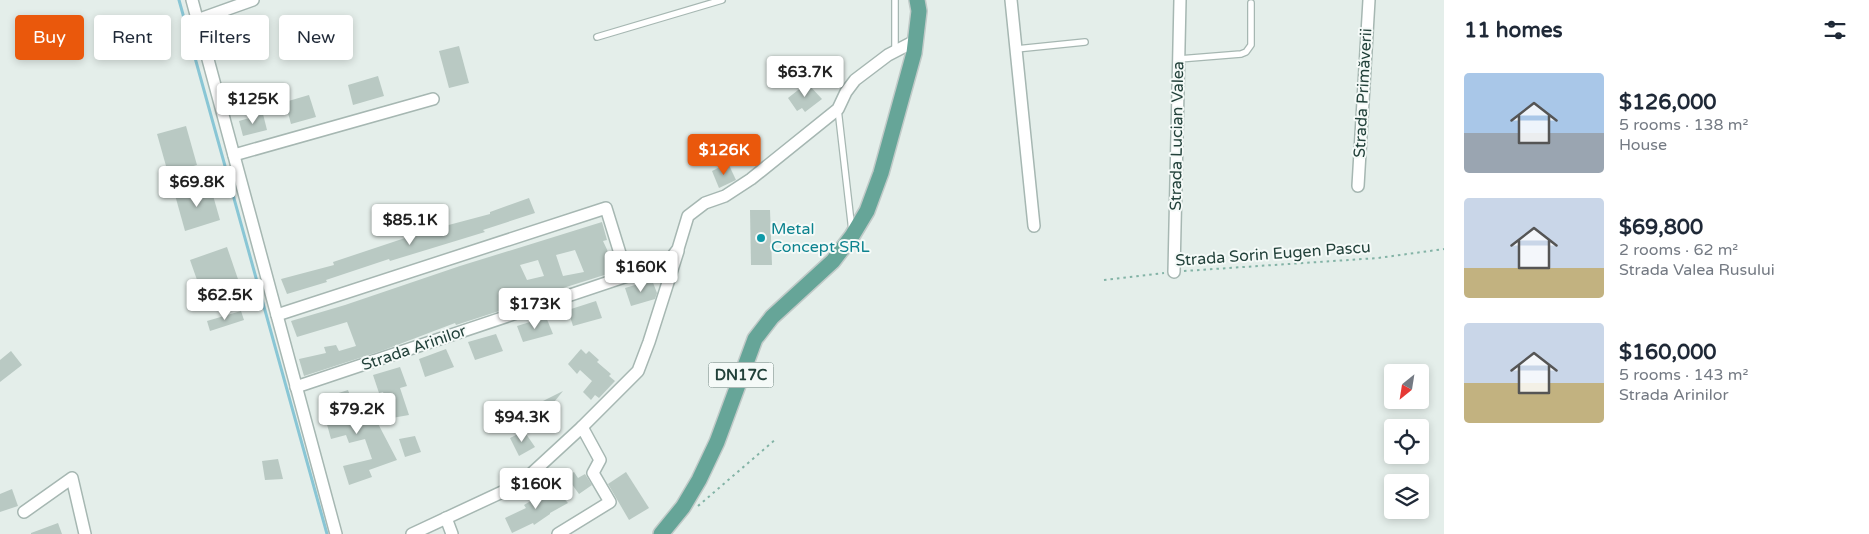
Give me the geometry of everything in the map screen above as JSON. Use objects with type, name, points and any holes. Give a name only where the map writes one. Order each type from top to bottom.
[{"type":"main road","name":"DN17C","points":[[660,534],[682,507],[699,480],[717,442],[755,339],[772,317],[833,261],[852,236],[867,211],[881,173],[914,52],[919,11],[917,0]]},
{"type":"street","points":[[192,0],[196,15]]},
{"type":"street","points":[[211,15],[253,0]]},
{"type":"street","points":[[1011,0],[1034,226]]},
{"type":"street","name":"Strada Lucian Valea","points":[[1174,272],[1180,0]]},
{"type":"street","name":"Strada Primăverii","points":[[1358,186],[1369,0]]},
{"type":"street","points":[[412,534],[514,486],[531,474],[582,427],[638,371],[649,342],[688,216],[705,203],[724,196],[751,179],[838,109],[846,92],[855,80],[895,51],[915,41]]},
{"type":"street","points":[[208,60],[336,534]]},
{"type":"street","points":[[234,156],[433,99]]},
{"type":"street","points":[[277,315],[606,208],[627,276]]},
{"type":"street","name":"Strada Arinilor","points":[[296,387],[645,270],[672,257],[678,249]]},
{"type":"street","points":[[558,534],[610,502],[593,473],[600,460],[582,427]]},
{"type":"street","points":[[24,512],[72,478],[85,534]]},
{"type":"street","points":[[446,518],[452,534]]},
{"type":"lane","points":[[597,37],[722,0]]},
{"type":"lane","points":[[895,0],[895,51]]},
{"type":"lane","points":[[1179,59],[1246,52],[1251,45],[1250,3]]},
{"type":"lane","points":[[1016,49],[1085,42]]},
{"type":"lane","points":[[838,109],[852,236]]},
{"type":"path","name":"Strada Sorin Eugen Pascu","points":[[1104,280],[1174,272],[1378,258],[1444,249]]},
{"type":"path","points":[[682,507],[695,507],[706,501],[743,466],[776,439]]},
{"type":"building","points":[[459,46],[469,83],[449,88],[439,51]]},
{"type":"building","points":[[378,76],[384,96],[353,105],[348,85]]},
{"type":"building","points":[[807,83],[822,99],[805,112],[802,108],[797,111],[788,98]]},
{"type":"building","points":[[309,95],[316,117],[291,124],[285,102]]},
{"type":"building","points":[[263,114],[267,130],[243,136],[239,121]]},
{"type":"building","points":[[186,126],[197,165],[168,173],[157,134]]},
{"type":"building","points":[[728,163],[736,180],[719,188],[712,171]]},
{"type":"building","points":[[210,185],[220,220],[185,231],[175,195]]},
{"type":"building","points":[[529,198],[535,213],[483,230],[485,232],[390,261],[389,259],[326,280],[327,282],[287,294],[281,279],[334,265],[333,262],[426,231],[490,214],[490,212]]},
{"type":"building","name":"Metal Concept SRL","points":[[750,210],[770,210],[772,265],[751,265]]},
{"type":"building","points":[[602,222],[607,240],[603,241],[617,271],[456,325],[455,323],[384,350],[304,376],[299,359],[326,353],[324,347],[336,345],[339,351],[356,346],[347,322],[297,337],[291,321]],"holes":[[[575,250],[584,272],[563,276],[556,255]],[[538,260],[544,276],[527,280],[520,265]]]},
{"type":"building","points":[[227,247],[240,285],[203,297],[190,260]]},
{"type":"building","points":[[652,280],[657,293],[655,299],[631,306],[625,288]]},
{"type":"building","points":[[596,301],[602,318],[573,326],[568,310]]},
{"type":"building","points":[[241,311],[244,320],[210,331],[207,321]]},
{"type":"building","points":[[546,317],[553,334],[523,342],[517,326]]},
{"type":"building","points":[[496,334],[503,351],[475,360],[468,342]]},
{"type":"building","points":[[446,349],[454,367],[425,377],[419,359]]},
{"type":"building","points":[[581,349],[586,354],[589,351],[599,360],[597,362],[611,374],[609,376],[615,381],[599,398],[595,395],[591,400],[583,392],[592,381],[580,370],[577,374],[568,364]]},
{"type":"building","points":[[11,351],[22,365],[0,382],[0,360]]},
{"type":"building","points":[[400,367],[407,386],[400,388],[409,415],[392,418],[383,392],[379,393],[373,375]]},
{"type":"building","points":[[348,390],[358,419],[373,414],[397,460],[369,470],[372,477],[349,485],[343,466],[372,459],[365,439],[349,443],[346,435],[331,439],[320,399]]},
{"type":"building","points":[[563,391],[538,422],[531,407]]},
{"type":"building","points":[[524,431],[535,447],[519,456],[510,438]]},
{"type":"building","points":[[415,436],[421,452],[405,457],[399,439]]},
{"type":"building","points":[[278,459],[283,479],[265,480],[262,461]]},
{"type":"building","points":[[574,472],[578,478],[585,474],[592,485],[579,494],[566,476]]},
{"type":"building","points":[[626,472],[649,508],[629,520],[608,484]]},
{"type":"building","points":[[554,487],[568,503],[534,525],[533,523],[512,533],[505,518],[526,508],[524,505]]},
{"type":"building","points":[[12,489],[18,506],[0,512],[0,494]]},
{"type":"building","points":[[58,523],[62,534],[31,534],[31,533]]},
{"type":"waterway","points":[[179,0],[327,534]]},
{"type":"place","name":"Metal Concept SRL","points":[[761,238]]}]
